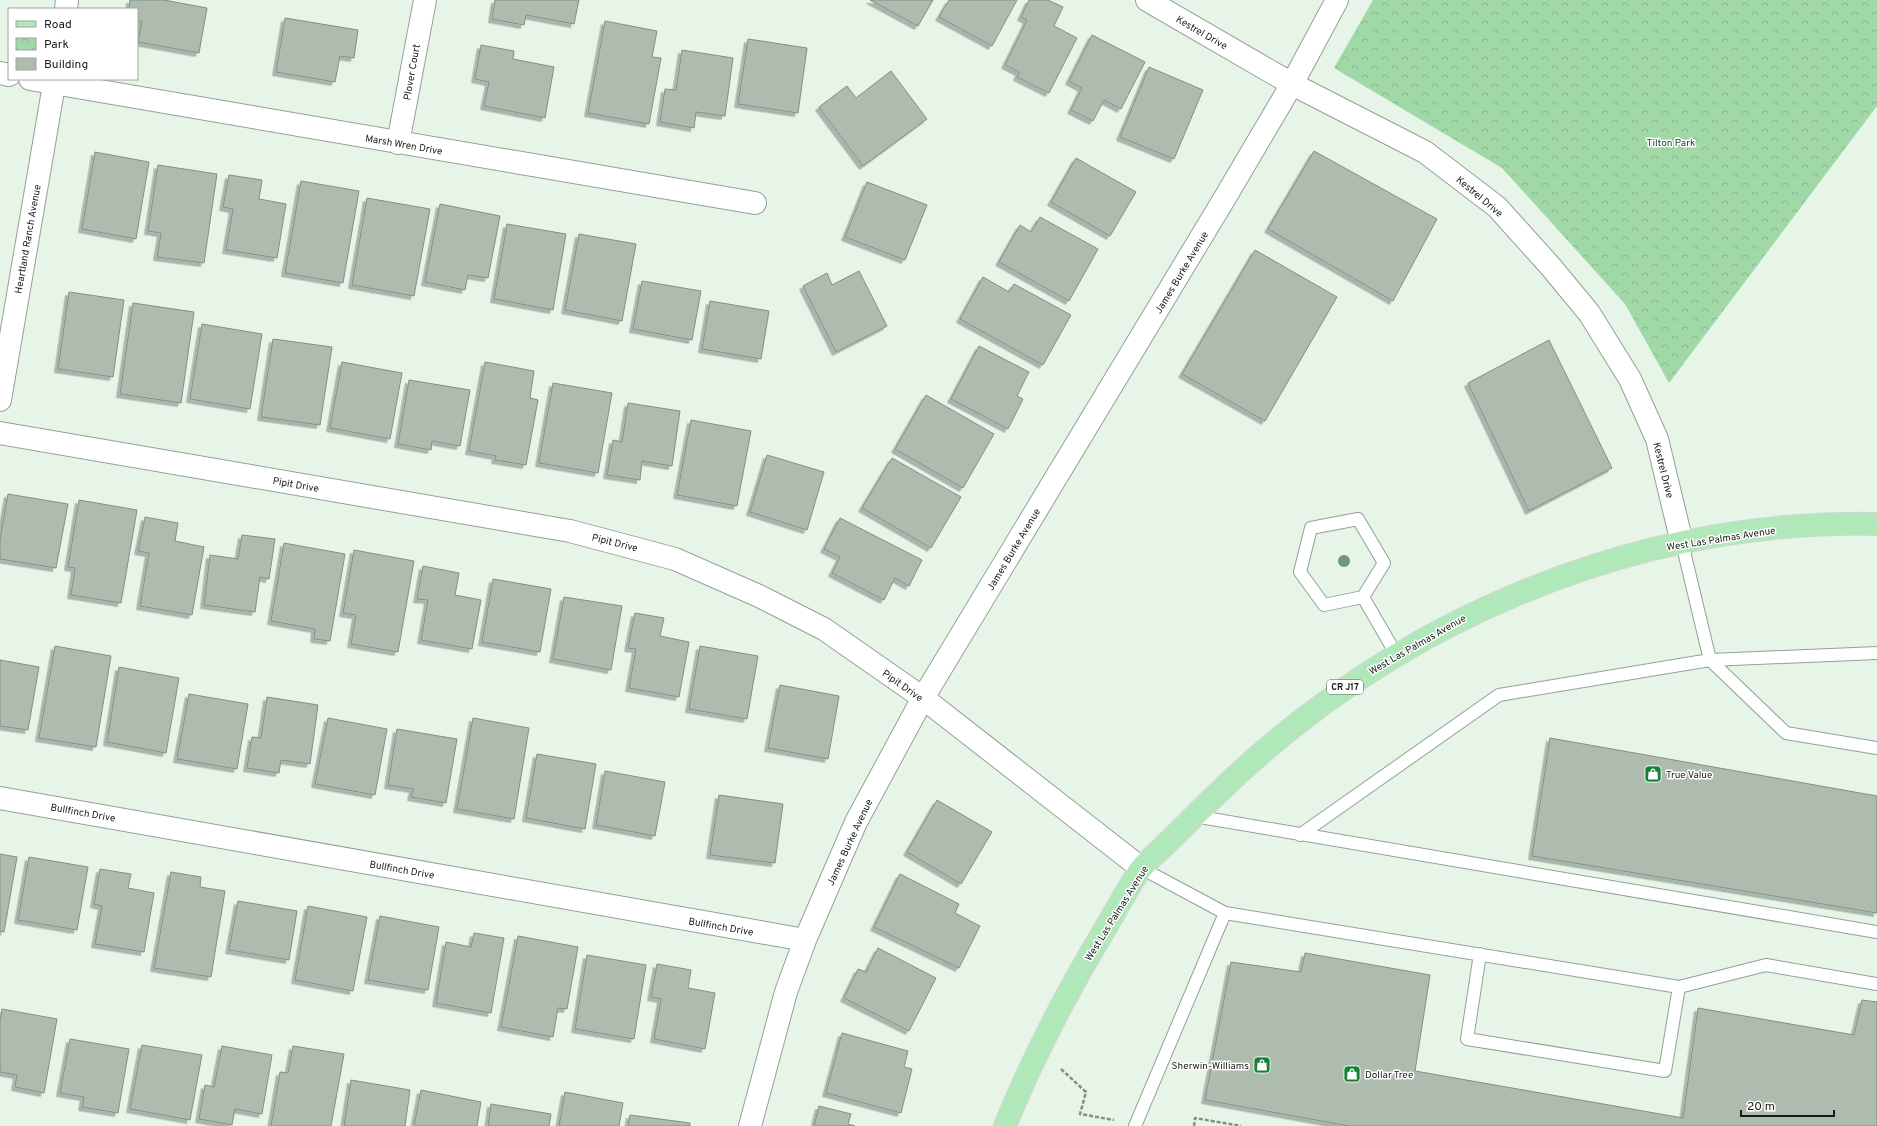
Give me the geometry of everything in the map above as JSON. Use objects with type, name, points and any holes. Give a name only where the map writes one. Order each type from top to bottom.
[{"type":"main road","name":"West Las Palmas Avenue","points":[[1005,1126],[1042,1041],[1088,957],[1141,868],[1229,782],[1291,728],[1342,689],[1396,654],[1481,609],[1539,584],[1631,554],[1682,543],[1757,530],[1877,524]]},
{"type":"street","name":"Plover Court","points":[[398,143],[424,0]]},
{"type":"street","name":"Kestrel Drive","points":[[1147,0],[1292,84],[1425,152],[1497,207],[1551,267],[1589,313],[1630,379],[1657,439],[1682,543]]},
{"type":"street","name":"James Burke Avenue","points":[[750,1126],[786,992],[805,940],[856,822],[923,698],[1292,84],[1337,0]]},
{"type":"street","name":"Marsh Wren Drive","points":[[42,80],[398,143],[755,203]]},
{"type":"street","name":"Heartland Ranch Avenue","points":[[0,400],[54,81]]},
{"type":"street","name":"Pipit Drive","points":[[0,433],[570,531],[668,556],[759,596],[824,629],[923,698],[1141,868]]},
{"type":"street","name":"Bullfinch Drive","points":[[0,798],[805,940]]},
{"type":"lane","points":[[1358,519],[1384,563],[1363,597],[1324,605],[1300,572],[1311,528],[1358,519]]},
{"type":"lane","points":[[1682,543],[1710,660],[1786,733],[1877,748]]},
{"type":"lane","points":[[1363,597],[1396,654]]},
{"type":"lane","points":[[1300,835],[1499,695],[1710,660],[1877,653]]},
{"type":"lane","points":[[1194,816],[1877,932]]},
{"type":"lane","points":[[1141,868],[1225,913],[1679,987],[1766,965],[1877,984]]},
{"type":"lane","points":[[1135,1125],[1225,913]]},
{"type":"lane","points":[[1480,954],[1467,1039],[1665,1071],[1679,987]]},
{"type":"path","points":[[1061,1069],[1086,1092],[1080,1114],[1135,1125]]},
{"type":"path","points":[[1194,1126],[1195,1118],[1241,1126]]},
{"type":"green space","name":"Tilton Park","points":[[1373,0],[1877,0],[1877,106],[1669,383],[1625,304],[1502,168],[1334,68]]},
{"type":"building","points":[[130,0],[164,0],[207,8],[199,53],[138,42],[142,21],[138,21],[138,8],[129,8]]},
{"type":"building","points":[[495,0],[579,0],[574,24],[526,15],[524,25],[492,19]]},
{"type":"building","points":[[870,0],[933,0],[918,26]]},
{"type":"building","points":[[949,0],[1017,0],[992,46],[939,17]]},
{"type":"building","points":[[1029,0],[1048,0],[1063,7],[1054,26],[1077,38],[1049,93],[1017,77],[1019,72],[1005,65],[1027,20],[1021,17]]},
{"type":"building","points":[[285,18],[358,30],[354,58],[340,56],[335,82],[276,72]]},
{"type":"building","points":[[605,21],[657,31],[652,57],[661,58],[649,124],[588,113]]},
{"type":"building","points":[[1092,35],[1145,62],[1121,109],[1104,100],[1093,121],[1071,110],[1082,88],[1069,81]]},
{"type":"building","points":[[748,39],[807,48],[798,113],[738,104]]},
{"type":"building","points":[[481,45],[514,51],[513,59],[554,67],[545,118],[484,106],[489,82],[475,79]]},
{"type":"building","points":[[682,50],[733,58],[725,116],[696,112],[694,128],[660,122],[665,89],[676,90]]},
{"type":"building","points":[[1149,67],[1203,90],[1174,159],[1120,137]]},
{"type":"building","points":[[891,71],[927,119],[863,166],[819,107],[847,86],[856,98]]},
{"type":"building","points":[[1314,151],[1437,219],[1393,301],[1268,229]]},
{"type":"building","points":[[95,152],[149,162],[136,239],[82,229]]},
{"type":"building","points":[[1076,158],[1136,192],[1110,236],[1051,202]]},
{"type":"building","points":[[158,165],[217,174],[204,263],[157,257],[161,233],[148,231]]},
{"type":"building","points":[[229,175],[262,180],[259,199],[286,204],[277,258],[226,250],[233,209],[223,207]]},
{"type":"building","points":[[301,181],[359,191],[343,283],[285,273]]},
{"type":"building","points":[[867,182],[927,205],[905,260],[845,237]]},
{"type":"building","points":[[367,198],[430,209],[414,296],[352,285]]},
{"type":"building","points":[[440,204],[500,216],[488,278],[468,275],[465,290],[425,282]]},
{"type":"building","points":[[1040,217],[1098,249],[1069,301],[999,262],[1020,225],[1031,232]]},
{"type":"building","points":[[507,224],[566,234],[553,310],[494,299]]},
{"type":"building","points":[[579,234],[636,244],[622,321],[565,310]]},
{"type":"building","points":[[1255,250],[1337,297],[1265,421],[1182,374]]},
{"type":"building","points":[[859,271],[887,326],[836,352],[803,286],[827,273],[832,285]]},
{"type":"building","points":[[983,277],[1009,292],[1014,284],[1071,315],[1043,365],[960,319]]},
{"type":"building","points":[[642,281],[701,291],[692,340],[633,329]]},
{"type":"building","points":[[69,292],[124,300],[113,377],[58,369]]},
{"type":"building","points":[[710,301],[769,311],[761,359],[702,349]]},
{"type":"building","points":[[133,303],[194,312],[181,403],[120,394]]},
{"type":"building","points":[[202,324],[262,334],[250,409],[190,399]]},
{"type":"building","points":[[273,339],[332,347],[320,425],[261,417]]},
{"type":"building","points":[[1549,340],[1612,468],[1529,511],[1468,383]]},
{"type":"building","points":[[979,346],[1029,372],[1017,396],[1023,399],[1008,429],[951,399]]},
{"type":"building","points":[[342,362],[402,373],[390,439],[330,428]]},
{"type":"building","points":[[485,362],[534,371],[530,398],[538,400],[526,465],[495,460],[496,456],[469,451]]},
{"type":"building","points":[[409,380],[470,390],[460,446],[432,441],[431,450],[398,444]]},
{"type":"building","points":[[553,383],[612,393],[598,473],[539,463]]},
{"type":"building","points":[[926,395],[994,434],[963,488],[895,449]]},
{"type":"building","points":[[628,403],[680,411],[672,466],[642,461],[640,480],[607,475],[613,440],[622,442]]},
{"type":"building","points":[[691,420],[751,431],[737,506],[677,495]]},
{"type":"building","points":[[767,455],[824,472],[807,530],[750,512]]},
{"type":"building","points":[[892,458],[961,497],[931,548],[862,508]]},
{"type":"building","points":[[8,494],[68,504],[56,568],[0,559],[0,539]]},
{"type":"building","points":[[79,500],[137,510],[121,603],[71,595],[75,568],[68,567]]},
{"type":"building","points":[[145,517],[178,523],[175,541],[204,547],[192,615],[140,606],[149,553],[138,551]]},
{"type":"building","points":[[840,518],[922,560],[909,586],[895,578],[884,600],[832,573],[840,557],[824,549]]},
{"type":"building","points":[[242,535],[275,539],[269,579],[260,577],[255,612],[204,605],[210,555],[238,559]]},
{"type":"building","points":[[284,543],[345,554],[330,641],[314,639],[315,629],[271,621]]},
{"type":"building","points":[[354,550],[414,561],[398,652],[351,644],[356,615],[343,613]]},
{"type":"building","points":[[423,566],[459,573],[455,595],[481,600],[472,649],[421,640],[428,600],[417,599]]},
{"type":"building","points":[[493,579],[551,589],[540,652],[482,642]]},
{"type":"building","points":[[564,597],[622,606],[611,670],[553,659]]},
{"type":"building","points":[[635,613],[664,618],[660,636],[689,642],[679,697],[629,688],[636,649],[628,648]]},
{"type":"building","points":[[55,646],[111,656],[96,747],[39,738]]},
{"type":"building","points":[[700,646],[758,656],[747,719],[689,709]]},
{"type":"building","points":[[0,660],[39,667],[28,730],[0,726]]},
{"type":"building","points":[[119,667],[179,678],[166,753],[107,742]]},
{"type":"building","points":[[780,685],[839,696],[828,759],[768,748]]},
{"type":"building","points":[[189,694],[248,704],[237,769],[177,759]]},
{"type":"building","points":[[267,697],[318,705],[310,764],[281,760],[279,773],[247,768],[252,737],[261,738]]},
{"type":"building","points":[[328,718],[387,729],[375,795],[315,784]]},
{"type":"building","points":[[473,718],[529,728],[514,819],[457,809]]},
{"type":"building","points":[[397,729],[457,739],[446,803],[411,797],[413,789],[388,785]]},
{"type":"building","points":[[1550,738],[1877,796],[1877,913],[1532,856]]},
{"type":"building","points":[[537,754],[596,764],[585,829],[526,818]]},
{"type":"building","points":[[605,771],[665,782],[655,836],[596,825]]},
{"type":"building","points":[[719,795],[783,804],[775,863],[710,855]]},
{"type":"building","points":[[937,800],[992,832],[961,884],[907,852]]},
{"type":"building","points":[[0,854],[17,857],[4,932],[0,931]]},
{"type":"building","points":[[29,857],[88,867],[77,930],[18,920]]},
{"type":"building","points":[[100,869],[131,874],[128,888],[154,893],[144,952],[95,944],[102,906],[94,904]]},
{"type":"building","points":[[171,872],[201,877],[200,887],[225,891],[211,977],[154,968]]},
{"type":"building","points":[[900,874],[959,904],[955,913],[980,926],[959,968],[874,927]]},
{"type":"building","points":[[238,901],[297,911],[289,960],[229,950]]},
{"type":"building","points":[[308,906],[367,917],[353,991],[295,980]]},
{"type":"building","points":[[380,916],[439,927],[428,990],[368,980]]},
{"type":"building","points":[[474,933],[504,938],[491,1013],[436,1003],[446,942],[471,947]]},
{"type":"building","points":[[518,936],[578,947],[567,1009],[558,1008],[553,1037],[501,1027]]},
{"type":"building","points":[[878,948],[936,978],[909,1031],[844,998],[858,969],[866,972]]},
{"type":"building","points":[[1305,953],[1430,975],[1415,1071],[1683,1118],[1698,1008],[1854,1035],[1862,1000],[1877,1002],[1877,1126],[1349,1126],[1205,1100],[1231,962],[1301,972]]},
{"type":"building","points":[[587,955],[646,965],[634,1039],[575,1029]]},
{"type":"building","points":[[657,964],[691,970],[688,988],[715,993],[705,1049],[654,1039],[661,999],[651,997]]},
{"type":"building","points":[[2,1009],[57,1019],[44,1093],[15,1087],[17,1075],[0,1072],[0,1022]]},
{"type":"building","points":[[842,1033],[908,1051],[904,1067],[912,1069],[901,1113],[826,1093]]},
{"type":"building","points":[[70,1039],[129,1049],[118,1113],[82,1107],[84,1097],[60,1093]]},
{"type":"building","points":[[142,1045],[202,1055],[190,1120],[130,1109]]},
{"type":"building","points":[[222,1046],[272,1055],[262,1114],[235,1109],[232,1125],[199,1119],[205,1085],[214,1087]]},
{"type":"building","points":[[293,1046],[344,1054],[331,1126],[271,1126],[280,1072],[288,1073]]},
{"type":"building","points":[[351,1080],[410,1090],[405,1126],[344,1126]]},
{"type":"building","points":[[421,1090],[481,1102],[477,1126],[414,1126]]},
{"type":"building","points":[[565,1092],[623,1103],[619,1126],[559,1126]]},
{"type":"building","points":[[491,1104],[551,1114],[549,1126],[488,1126]]},
{"type":"building","points":[[819,1106],[851,1114],[848,1124],[855,1126],[814,1126]]},
{"type":"building","points":[[630,1115],[690,1123],[690,1126],[628,1126]]},
{"type":"place","name":"True Value","points":[[1653,774]]},
{"type":"place","name":"Sherwin-Williams","points":[[1262,1065]]},
{"type":"place","name":"Dollar Tree","points":[[1352,1074]]}]
